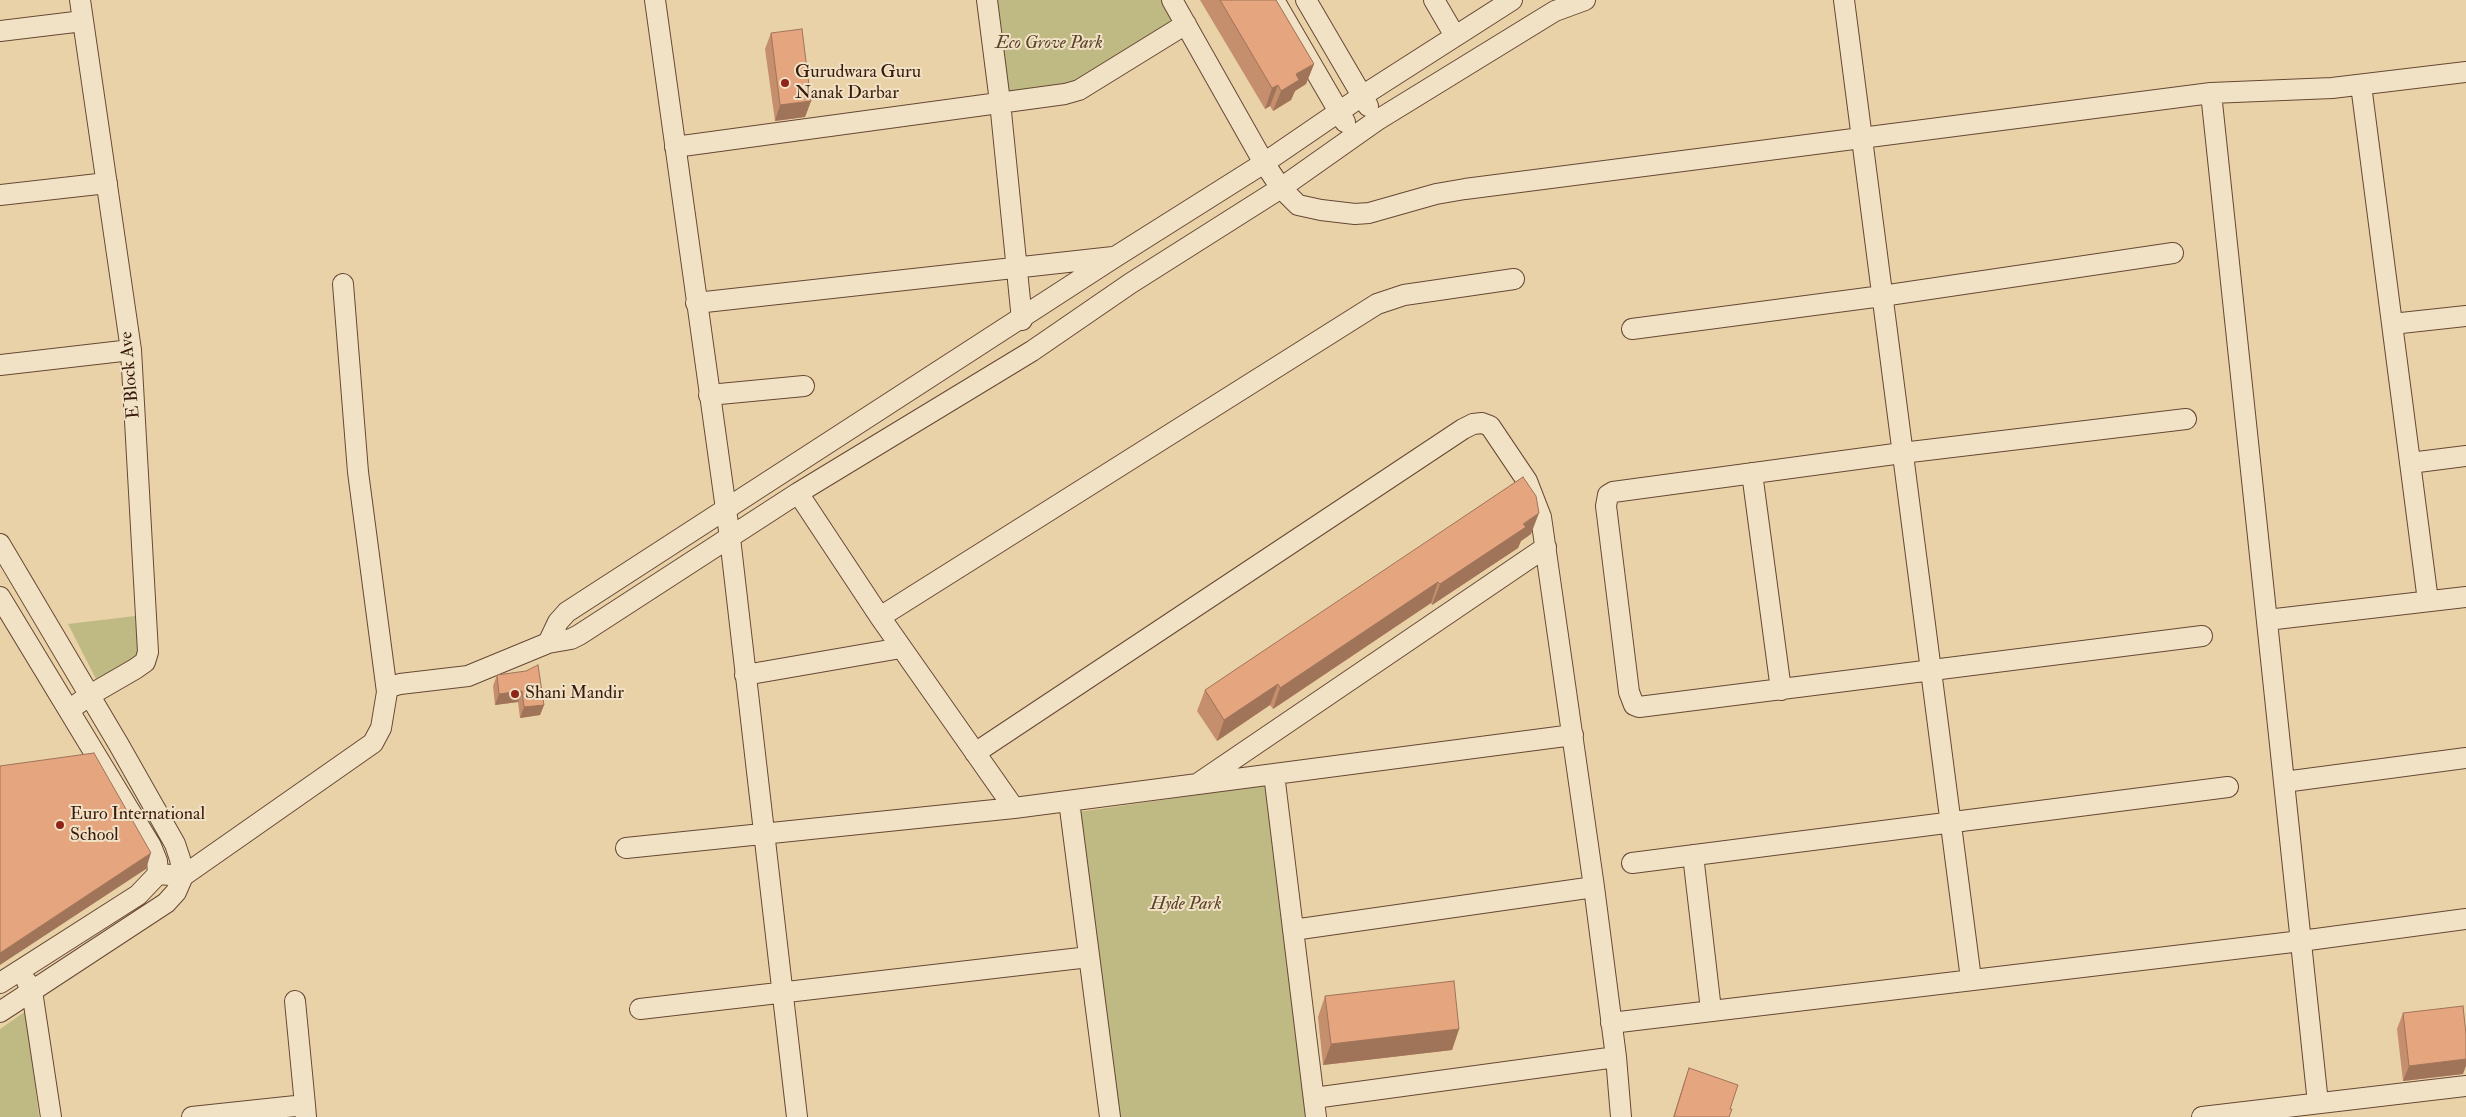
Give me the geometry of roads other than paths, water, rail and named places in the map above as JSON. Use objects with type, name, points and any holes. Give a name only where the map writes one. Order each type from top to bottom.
[{"type":"street","name":"E Block Ave","points":[[69,710],[145,662],[148,652],[131,350],[80,0]]},
{"type":"street","points":[[655,0],[730,538],[797,1117]]},
{"type":"street","points":[[987,0],[1000,102],[1022,320]]},
{"type":"street","points":[[1172,0],[1280,188],[1298,205],[1321,210],[1369,214],[1436,194],[1465,189],[2211,93],[2361,85],[2466,72]]},
{"type":"street","points":[[1274,0],[1355,136]]},
{"type":"street","points":[[1306,0],[1376,121]]},
{"type":"street","points":[[1434,0],[1455,36]]},
{"type":"street","points":[[387,692],[395,685],[468,676],[548,643],[571,639],[579,635],[798,493],[1032,351],[1130,283],[1280,188],[1376,121],[1555,11],[1585,0]]},
{"type":"street","points":[[1844,0],[1971,978]]},
{"type":"street","points":[[548,643],[558,622],[567,612],[1022,320],[1115,257],[1264,163],[1362,96],[1455,36],[1501,3]]},
{"type":"street","points":[[0,31],[83,21]]},
{"type":"street","points":[[675,147],[1079,90],[1186,24]]},
{"type":"street","points":[[2361,85],[2428,601]]},
{"type":"street","points":[[2211,93],[2318,1103]]},
{"type":"street","points":[[0,195],[107,183]]},
{"type":"street","points":[[1632,329],[1882,296],[2173,253]]},
{"type":"street","points":[[696,303],[1115,257]]},
{"type":"street","points":[[880,617],[1377,304],[1392,298],[1514,278]]},
{"type":"street","points":[[0,1012],[166,903],[176,892],[183,876],[373,743],[382,728],[387,692],[358,472],[343,284]]},
{"type":"street","points":[[2392,324],[2466,316]]},
{"type":"street","points":[[0,365],[131,350]]},
{"type":"street","points":[[709,395],[804,386]]},
{"type":"street","points":[[2186,419],[1902,453],[1613,492],[1608,494],[1606,506],[1629,692],[1634,705],[1647,708],[2202,636]]},
{"type":"street","points":[[975,753],[1473,424],[1482,423],[1490,426],[1527,481],[1541,517],[1594,887],[1616,1057],[1621,1117]]},
{"type":"street","points":[[2410,463],[2466,456]]},
{"type":"street","points":[[1752,473],[1782,690]]},
{"type":"street","points":[[798,493],[901,648],[1014,808]]},
{"type":"street","points":[[0,544],[90,695],[175,844],[183,876]]},
{"type":"street","points":[[1196,784],[1546,547]]},
{"type":"street","points":[[0,596],[69,710],[88,758],[151,846],[157,861],[158,874],[138,895],[0,983]]},
{"type":"street","points":[[2267,620],[2466,597]]},
{"type":"street","points":[[745,675],[901,648]]},
{"type":"street","points":[[626,848],[763,832],[1014,808],[1573,736]]},
{"type":"street","points":[[2284,782],[2466,758]]},
{"type":"street","points":[[1274,774],[1315,1107],[1616,1057]]},
{"type":"street","points":[[1632,863],[2228,788]]},
{"type":"street","points":[[1070,801],[1110,1117]]},
{"type":"street","points":[[1694,855],[1711,1010]]},
{"type":"street","points":[[158,874],[183,876]]},
{"type":"street","points":[[1293,930],[1594,887]]},
{"type":"street","points":[[1611,1023],[1971,978],[2301,941],[2466,919]]},
{"type":"street","points":[[640,1009],[781,991],[1089,957]]},
{"type":"street","points":[[20,970],[32,991],[51,1117]]},
{"type":"street","points":[[192,1117],[306,1111],[295,1001]]},
{"type":"street","points":[[2202,1117],[2466,1086]]},
{"type":"place","name":"Gurudwara Guru Nanak Darbar","points":[[785,83]]},
{"type":"place","name":"Shani Mandir","points":[[515,694]]},
{"type":"place","name":"Euro International School","points":[[60,825]]},
{"type":"park label","name":"Eco Grove Park","points":[[1049,44]]},
{"type":"park label","name":"Hyde Park","points":[[1186,905]]}]
